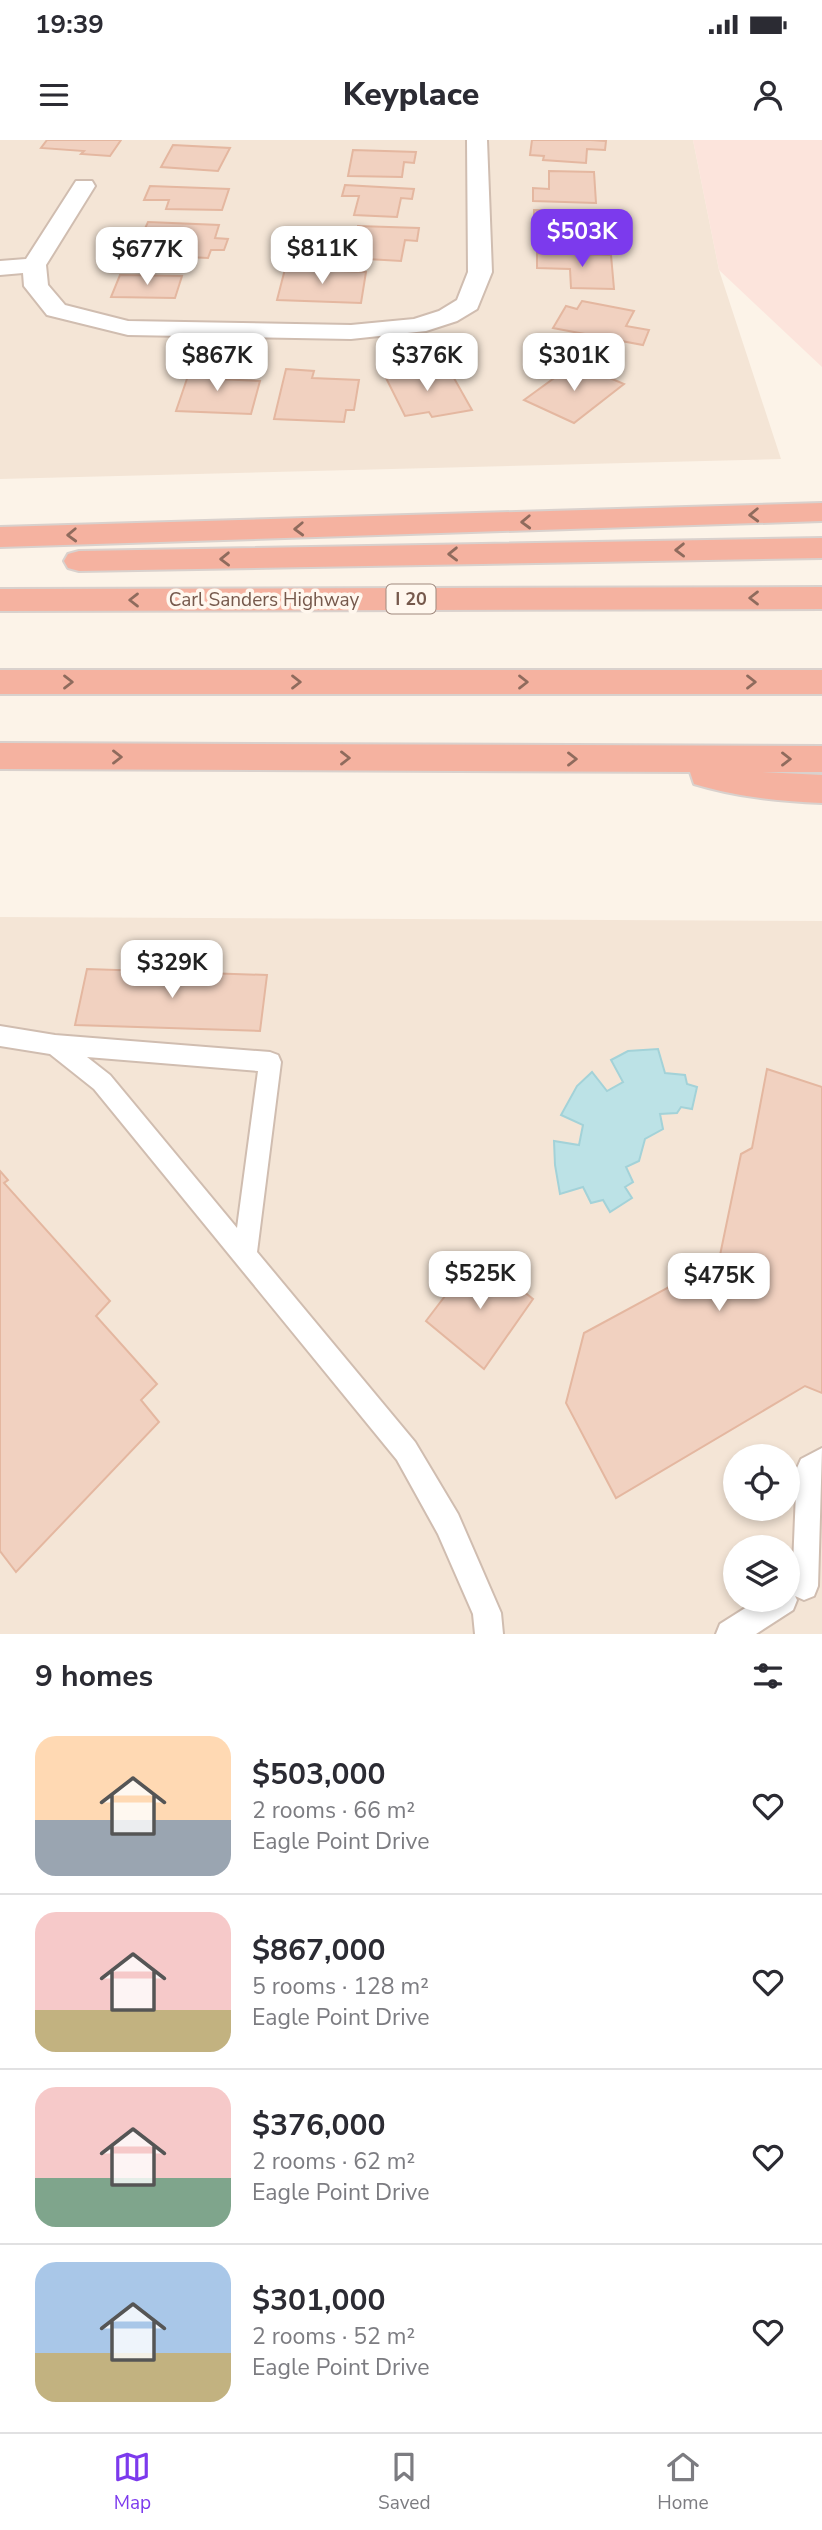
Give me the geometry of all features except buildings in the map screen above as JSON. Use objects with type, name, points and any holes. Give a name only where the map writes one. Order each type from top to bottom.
[{"type":"highway","points":[[0,537],[822,512]]},
{"type":"highway","points":[[0,562],[822,548]]},
{"type":"highway","name":"Carl Sanders Highway","points":[[0,600],[822,598]]},
{"type":"highway","points":[[0,682],[822,682]]},
{"type":"highway","points":[[0,756],[822,759]]},
{"type":"highway","points":[[645,759],[765,788],[822,789]]},
{"type":"street","points":[[84,186],[34,265],[36,286],[56,310],[128,328],[351,332],[417,326],[448,316],[468,304],[480,272],[477,140]]},
{"type":"street","points":[[0,268],[34,265]]},
{"type":"lane","points":[[0,1036],[55,1045],[270,1062],[245,1255]]},
{"type":"lane","points":[[55,1045],[102,1082],[406,1451],[448,1524],[487,1613],[489,1634]]},
{"type":"lane","points":[[800,1578],[810,1468],[822,1461]]},
{"type":"lane","points":[[730,1634],[764,1612]]},
{"type":"shaded area","points":[[0,140],[693,140],[719,270],[781,459],[0,479]]},
{"type":"shaded area","points":[[693,140],[822,140],[822,367],[719,270]]},
{"type":"shaded area","points":[[0,917],[822,921],[822,1634],[0,1634]]},
{"type":"water","points":[[658,1049],[665,1073],[685,1075],[687,1084],[697,1087],[692,1109],[681,1107],[677,1113],[660,1114],[663,1129],[645,1139],[639,1161],[626,1167],[633,1182],[625,1187],[632,1198],[610,1212],[603,1200],[591,1203],[583,1187],[560,1194],[554,1141],[579,1145],[583,1125],[561,1115],[577,1086],[592,1072],[607,1091],[623,1082],[611,1060],[628,1051]]}]
